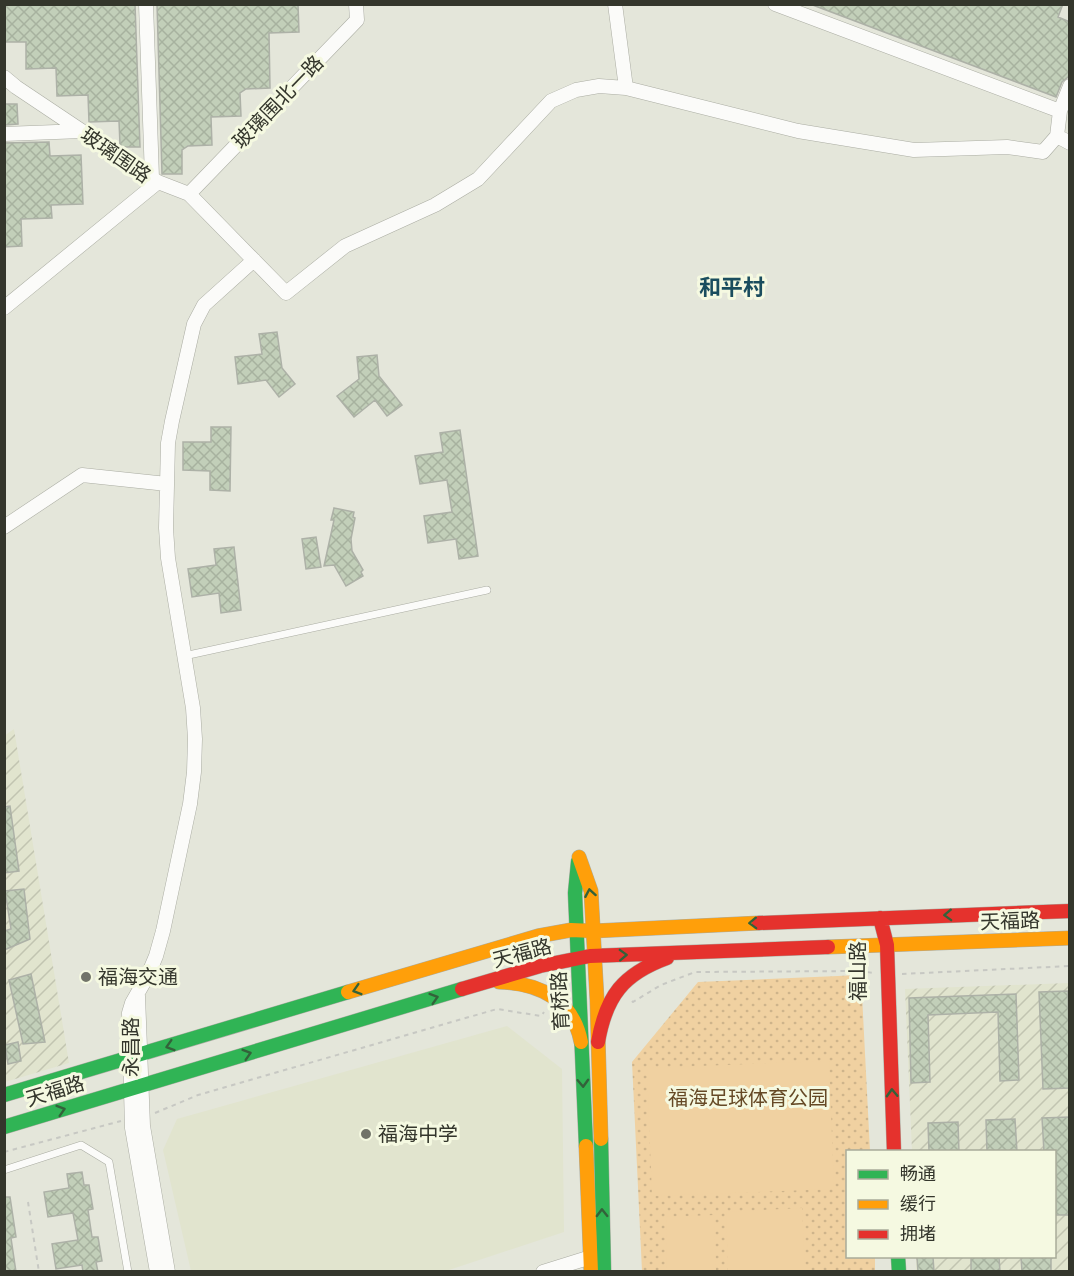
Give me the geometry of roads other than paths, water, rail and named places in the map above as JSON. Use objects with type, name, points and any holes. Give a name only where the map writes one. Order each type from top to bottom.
[{"type":"main road","name":"育桥路","points":[[591,1264],[576,931],[575,893],[579,857],[591,891],[598,1042],[604,1272]]},
{"type":"main road","name":"天福路","points":[[4,1095],[538,936],[576,931],[703,925],[1070,911]]},
{"type":"main road","name":"福山路","points":[[880,918],[894,1150]]},
{"type":"main road","name":"天福路","points":[[4,1127],[540,966],[594,956],[1070,938]]},
{"type":"main road","points":[[598,1042],[601,1022],[607,1007],[618,990],[633,975],[652,963],[690,952]]},
{"type":"main road","name":"福山路","points":[[882,974],[882,1150]]},
{"type":"main road","points":[[483,983],[506,982],[523,985],[541,990],[555,998],[576,1023],[581,1042]]},
{"type":"street","points":[[146,4],[155,180],[189,194],[286,293],[345,246],[435,204],[478,179],[551,101],[576,90],[599,86],[626,88],[798,131],[914,150],[1007,147],[1043,152],[1063,139],[1060,111],[1070,86]]},
{"type":"street","name":"玻璃围北一路","points":[[189,194],[357,20],[356,4]]},
{"type":"street","points":[[615,4],[626,88]]},
{"type":"street","points":[[775,4],[1060,111]]},
{"type":"street","name":"玻璃围路","points":[[4,77],[155,180],[4,308]]},
{"type":"street","points":[[4,134],[82,131]]},
{"type":"street","points":[[184,656],[168,558],[166,528],[168,443],[194,324],[204,305],[254,260]]},
{"type":"street","points":[[4,527],[82,475],[167,484]]},
{"type":"street","name":"永昌路","points":[[168,1272],[137,1119],[135,1056],[138,994],[156,956],[163,930],[190,804],[194,772],[193,708],[184,656]]},
{"type":"street","name":"永昌路","points":[[137,1119],[132,1128],[157,1272]]},
{"type":"street","points":[[543,1272],[591,1264]]},
{"type":"lane","points":[[184,656],[487,590]]},
{"type":"lane","points":[[4,1170],[81,1145],[110,1162],[128,1272]]},
{"type":"place","name":"福海交通","points":[[86,977]]},
{"type":"place","name":"福海中学","points":[[366,1134]]},
{"type":"district","name":"和平村","points":[[732,287]]},
{"type":"park label","name":"福海足球体育公园","points":[[748,1098]]}]
